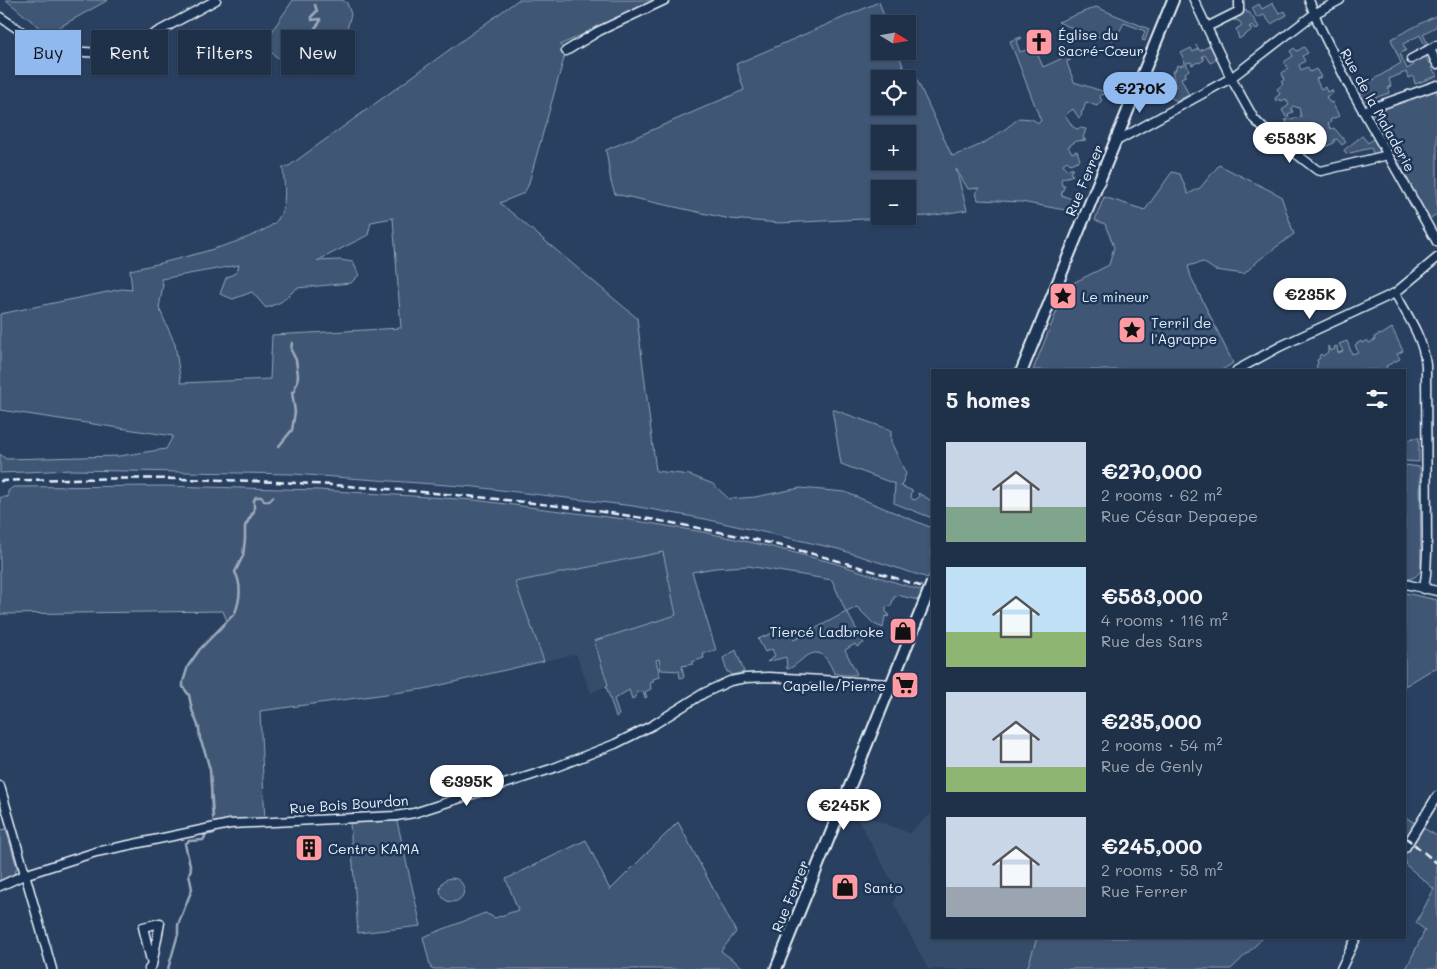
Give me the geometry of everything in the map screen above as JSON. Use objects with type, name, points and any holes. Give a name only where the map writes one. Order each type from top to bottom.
[{"type":"main road","name":"Rue Ferrer","points":[[1022,369],[1173,0]]},
{"type":"main road","name":"Rue Ferrer","points":[[776,969],[931,586]]},
{"type":"street","points":[[0,17],[40,44],[66,51],[102,53],[126,48],[139,42],[216,0]]},
{"type":"street","points":[[566,51],[599,31],[664,0]]},
{"type":"street","points":[[1194,0],[1231,78],[1254,119],[1263,128],[1317,170],[1327,170],[1388,155]]},
{"type":"street","points":[[1207,27],[1239,11],[1239,0]]},
{"type":"street","name":"Rue de la Maladerie","points":[[1309,0],[1344,76],[1437,242]]},
{"type":"street","points":[[1115,142],[1231,78],[1314,14],[1340,0]]},
{"type":"street","points":[[1411,59],[1433,47],[1437,64]]},
{"type":"street","points":[[1364,111],[1437,85]]},
{"type":"street","points":[[1239,369],[1281,346],[1395,293],[1437,258]]},
{"type":"street","points":[[1395,293],[1417,332],[1426,365],[1427,559],[1424,589]]},
{"type":"street","points":[[1406,584],[1437,591]]},
{"type":"street","name":"Rue Bois Bourdon","points":[[0,886],[96,852],[230,824],[396,816],[414,813],[587,756],[640,732],[704,692],[738,679],[769,677],[891,684]]},
{"type":"street","points":[[0,786],[24,876],[52,969]]},
{"type":"street","points":[[1406,846],[1437,796]]},
{"type":"street","points":[[160,923],[159,932],[150,967],[143,927],[160,923]]},
{"type":"street","points":[[1341,969],[1356,939]]},
{"type":"shaded area","points":[[6,0],[108,0],[54,30],[42,30]]},
{"type":"shaded area","points":[[293,0],[342,0],[347,3],[351,14],[346,30],[281,30],[281,60],[271,52],[271,34]]},
{"type":"shaded area","points":[[518,0],[656,0],[560,45],[566,51],[528,186],[524,193],[500,203],[637,318],[656,471],[690,475],[713,484],[729,499],[755,497],[800,488],[845,492],[931,528],[931,570],[928,578],[838,549],[705,519],[633,506],[475,487],[293,474],[72,470],[0,473],[0,454],[6,459],[119,456],[166,449],[173,436],[0,410],[0,314],[122,289],[132,290],[130,270],[233,243],[269,227],[278,219],[283,207],[285,194],[283,167],[289,166]],"holes":[[[393,218],[401,328],[272,335],[270,379],[181,383],[175,344],[159,308],[163,285],[161,279],[239,265],[237,272],[226,278],[220,294],[233,299],[252,292],[266,308],[281,302],[297,288],[351,283],[359,275],[353,262],[340,260],[317,261],[368,235],[371,222]]]},
{"type":"shaded area","points":[[879,2],[884,15],[871,15],[871,60],[901,60],[904,70],[871,70],[871,115],[916,115],[916,78],[952,156],[988,140],[1019,118],[1032,119],[1038,123],[1041,121],[1010,41],[1021,37],[1016,41],[1020,52],[1032,48],[1035,54],[1037,53],[1043,67],[1065,57],[1063,49],[1066,49],[1070,56],[1070,61],[1068,60],[1067,63],[1074,82],[1105,92],[1104,95],[1101,94],[1100,98],[1102,100],[1097,106],[1086,102],[1081,112],[1082,115],[1079,118],[1073,109],[1065,115],[1073,127],[1086,129],[1083,138],[1086,140],[1076,141],[1068,147],[1072,153],[1077,151],[1080,160],[1070,164],[1067,161],[1063,164],[1067,170],[1072,167],[1073,169],[1070,173],[1073,175],[1061,179],[1062,186],[1065,185],[1061,195],[1080,202],[1075,209],[1065,210],[1021,202],[978,200],[976,192],[979,188],[968,189],[956,169],[967,210],[929,216],[916,217],[916,180],[871,180],[871,219],[780,223],[730,219],[615,194],[611,182],[606,150],[744,90],[736,64]]},
{"type":"shaded area","points":[[1273,3],[1279,13],[1285,11],[1287,15],[1271,24],[1264,15],[1257,18],[1252,8],[1259,4],[1262,9]]},
{"type":"shaded area","points":[[1096,7],[1149,29],[1145,41],[1142,40],[1145,31],[1124,23],[1116,38],[1112,40],[1084,33],[1058,22]]},
{"type":"shaded area","points":[[1246,10],[1259,27],[1256,30],[1252,25],[1249,27],[1252,30],[1239,39],[1236,29],[1242,25],[1236,19],[1234,21],[1233,17]]},
{"type":"shaded area","points":[[1437,15],[1437,26],[1423,34],[1428,44],[1431,44],[1424,48],[1425,45],[1420,35],[1403,44],[1406,50],[1400,54],[1407,69],[1414,65],[1412,62],[1428,54],[1426,57],[1429,63],[1432,62],[1434,66],[1432,68],[1437,73],[1437,76],[1415,84],[1413,76],[1408,78],[1406,72],[1389,79],[1391,86],[1388,87],[1389,93],[1365,101],[1358,89],[1401,63],[1391,39]]},
{"type":"shaded area","points":[[1196,45],[1200,51],[1211,45],[1218,59],[1210,63],[1205,55],[1202,56],[1204,60],[1199,63],[1192,65],[1191,62],[1186,63],[1189,70],[1185,73],[1186,76],[1181,78],[1189,95],[1177,101],[1164,94],[1168,84],[1176,87],[1172,71],[1175,71],[1177,65],[1181,66],[1185,63],[1181,53],[1191,48],[1193,52],[1198,49]]},
{"type":"shaded area","points":[[1304,47],[1308,53],[1302,56],[1305,61],[1299,65],[1301,70],[1307,67],[1310,72],[1316,69],[1321,77],[1316,79],[1321,89],[1325,87],[1327,92],[1332,90],[1333,93],[1326,97],[1330,103],[1332,102],[1339,116],[1330,120],[1331,122],[1328,124],[1346,142],[1342,145],[1337,139],[1334,140],[1334,143],[1318,150],[1314,143],[1316,142],[1312,132],[1306,134],[1299,128],[1291,131],[1280,129],[1287,122],[1285,120],[1301,117],[1299,108],[1293,106],[1291,108],[1293,112],[1288,114],[1289,117],[1286,117],[1282,110],[1289,105],[1286,99],[1276,101],[1275,98],[1280,94],[1277,89],[1283,84],[1281,82],[1284,80],[1282,73],[1288,68],[1284,62],[1293,56],[1290,51],[1294,48],[1297,51]]},
{"type":"shaded area","points":[[1437,90],[1437,214],[1429,219],[1373,115],[1374,111]]},
{"type":"shaded area","points":[[1362,136],[1368,143],[1373,139],[1375,140],[1381,152],[1374,155],[1371,148],[1346,154],[1344,150]]},
{"type":"shaded area","points":[[1219,165],[1281,196],[1294,234],[1259,260],[1244,274],[1215,270],[1203,262],[1188,266],[1191,277],[1233,363],[1224,369],[1033,369],[1067,286],[1109,265],[1114,247],[1105,224],[1095,220],[1104,197],[1145,210],[1172,172],[1180,174],[1188,194],[1200,188]]},
{"type":"shaded area","points":[[1392,328],[1403,351],[1397,354],[1400,359],[1386,366],[1388,369],[1318,369],[1317,360],[1321,354],[1323,356],[1328,352],[1328,346],[1330,351],[1337,346],[1338,353],[1343,351],[1339,344],[1347,341],[1352,354],[1358,352],[1355,345],[1361,341],[1362,343],[1367,340],[1369,343],[1375,340],[1374,337]]},
{"type":"shaded area","points":[[832,409],[891,430],[891,442],[906,474],[901,486],[913,491],[910,494],[912,499],[915,500],[919,497],[918,493],[931,500],[931,518],[894,503],[895,484],[841,464]]},
{"type":"shaded area","points":[[1412,438],[1419,438],[1419,462],[1406,461],[1406,440],[1411,440]]},
{"type":"shaded area","points":[[1406,465],[1420,467],[1421,570],[1414,577],[1406,579]]},
{"type":"shaded area","points":[[166,486],[319,490],[474,500],[631,520],[703,532],[772,547],[834,563],[923,591],[918,600],[897,595],[894,597],[891,606],[886,607],[886,612],[889,614],[888,617],[885,616],[883,628],[874,624],[857,607],[847,612],[864,643],[857,647],[855,644],[845,650],[857,674],[846,675],[834,673],[825,657],[817,653],[807,656],[793,667],[787,669],[786,657],[767,662],[775,656],[772,649],[765,652],[758,639],[785,628],[794,640],[846,612],[832,580],[748,566],[715,568],[692,572],[716,650],[703,653],[704,658],[692,662],[693,664],[682,666],[684,677],[680,678],[679,671],[661,670],[659,659],[656,660],[660,677],[653,679],[653,682],[650,683],[651,689],[645,692],[647,697],[645,698],[643,691],[637,692],[636,697],[632,699],[629,690],[614,699],[619,715],[616,717],[594,641],[676,615],[663,552],[515,582],[544,661],[424,689],[260,711],[265,822],[214,827],[211,807],[210,770],[189,695],[183,687],[183,682],[188,666],[200,649],[227,621],[223,611],[0,614],[0,497],[8,497],[8,491],[13,487]]},
{"type":"shaded area","points":[[663,552],[676,615],[594,641],[608,685],[591,693],[576,654],[544,661],[515,582]]},
{"type":"shaded area","points":[[1406,593],[1437,600],[1437,668],[1406,685]]},
{"type":"shaded area","points":[[736,650],[744,672],[731,675],[730,672],[727,672],[723,658]]},
{"type":"shaded area","points":[[853,811],[909,833],[931,814],[931,939],[1227,939],[1224,969],[928,969],[894,904],[898,892]]},
{"type":"shaded area","points":[[1406,818],[1437,836],[1437,969],[1406,969],[1425,930],[1416,923],[1434,889],[1406,865]]},
{"type":"shaded area","points":[[397,821],[421,926],[358,933],[350,823]]},
{"type":"shaded area","points":[[678,822],[736,932],[721,951],[745,969],[431,969],[423,937],[485,913],[495,918],[518,910],[506,879],[586,840],[610,890]]},
{"type":"shaded area","points":[[6,829],[17,868],[14,874],[0,881],[0,830]]},
{"type":"shaded area","points":[[452,878],[460,882],[464,890],[460,898],[452,902],[444,898],[440,890],[444,882]]},
{"type":"shaded area","points":[[1037,939],[1262,939],[1231,969],[1027,969]]},
{"type":"waterway","points":[[315,5],[317,11],[312,16],[312,20],[320,19],[315,28],[316,30]]},
{"type":"waterway","points":[[279,446],[292,430],[295,412],[292,392],[295,391],[298,375],[296,360],[291,350],[292,343]]},
{"type":"waterway","points":[[213,817],[210,770],[189,695],[183,687],[183,682],[188,666],[200,649],[235,613],[240,592],[235,572],[243,556],[245,526],[254,511],[254,500],[256,497],[262,497],[264,501],[269,501],[273,497]]},
{"type":"waterway","points":[[168,969],[178,934],[178,925],[192,889],[189,874],[191,869],[185,844],[189,841],[203,840],[204,835],[215,833]]},
{"type":"railway","points":[[0,481],[167,479],[278,482],[389,489],[543,504],[639,517],[762,541],[876,572],[931,590]]},
{"type":"railway","points":[[1406,838],[1437,863]]},
{"type":"place","name":"Église du Sacré-Cœur","points":[[1039,42]]},
{"type":"place","name":"Le mineur","points":[[1063,296]]},
{"type":"place","name":"Terril de l'Agrappe","points":[[1132,330]]},
{"type":"place","name":"Tiercé Ladbroke","points":[[903,631]]},
{"type":"place","name":"Capelle/Pierre","points":[[905,685]]},
{"type":"place","name":"Centre KAMA","points":[[309,848]]},
{"type":"place","name":"Santo","points":[[845,887]]}]
